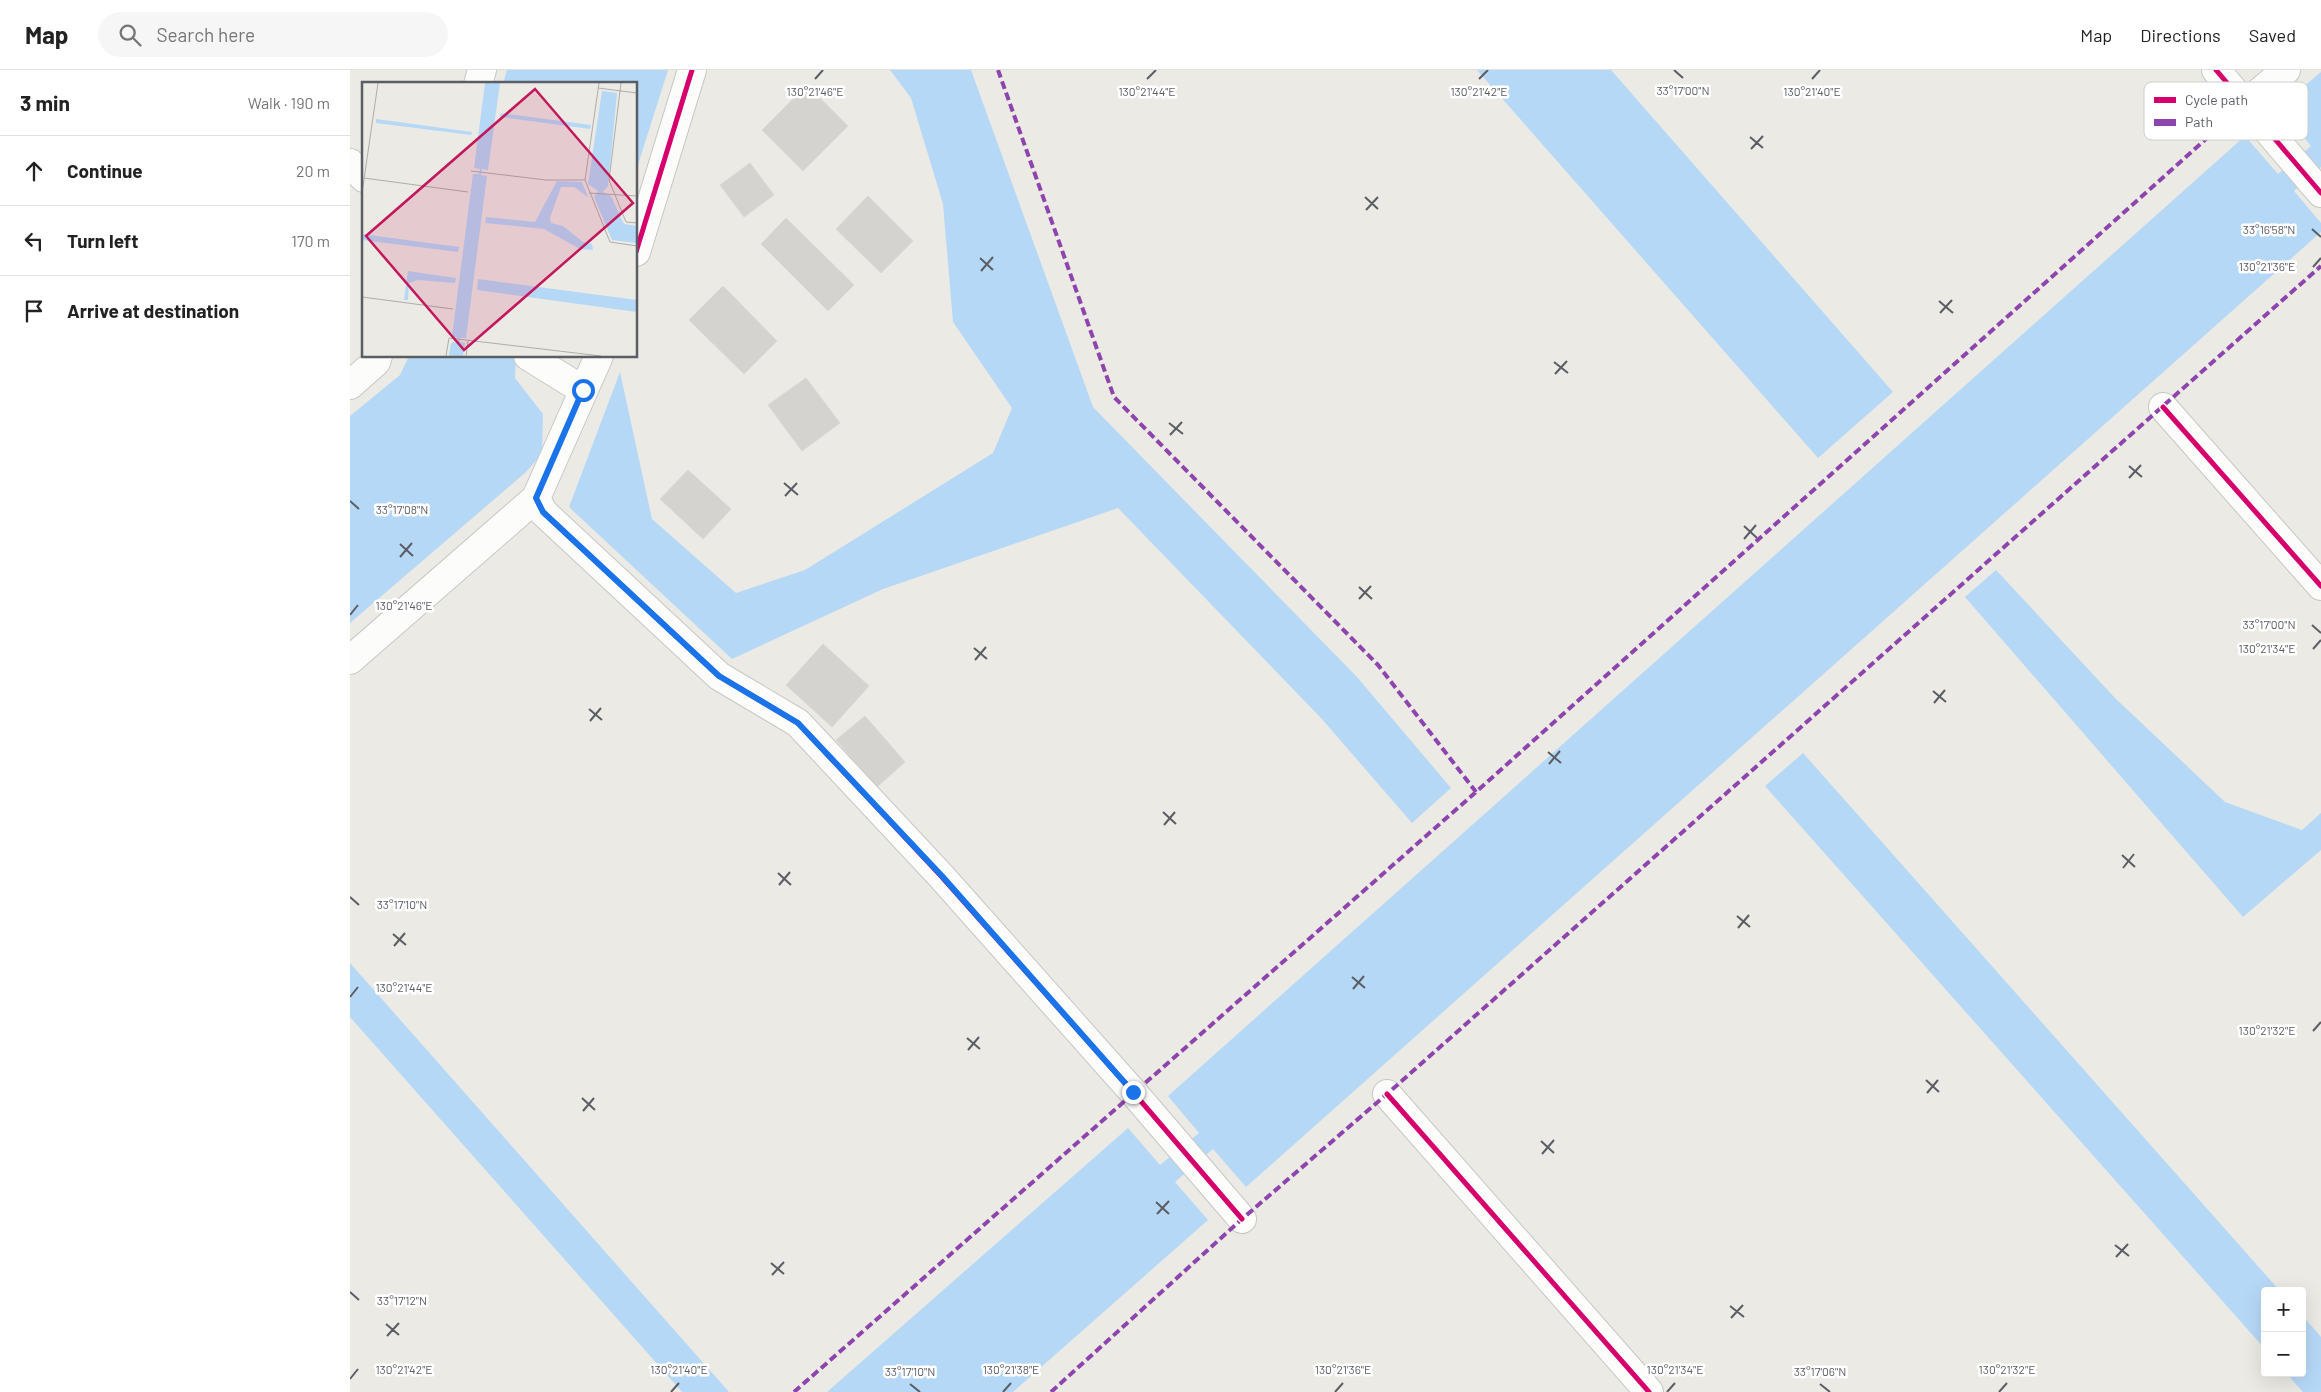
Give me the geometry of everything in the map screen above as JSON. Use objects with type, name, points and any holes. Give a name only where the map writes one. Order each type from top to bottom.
[{"type":"street","points":[[638,246],[692,70]]},
{"type":"street","points":[[2216,70],[2226,82]]},
{"type":"street","points":[[2272,82],[2286,70]]},
{"type":"street","points":[[2276,140],[2316,187]]},
{"type":"street","points":[[350,163],[362,176]]},
{"type":"street","points":[[350,385],[376,362],[377,358]]},
{"type":"street","points":[[531,358],[583,390]]},
{"type":"street","points":[[350,660],[536,498],[598,358]]},
{"type":"street","points":[[2163,407],[2321,586]]},
{"type":"street","points":[[536,498],[543,512],[719,676],[798,723],[942,876],[1242,1219]]},
{"type":"street","points":[[1387,1094],[1649,1392]]},
{"type":"water","points":[[507,70],[668,70],[638,165],[638,82],[504,82]]},
{"type":"water","points":[[890,70],[971,70],[1093,407],[1357,677],[1451,788],[1412,823],[1321,718],[1118,508],[883,589],[732,659],[569,507],[620,372],[652,519],[736,593],[805,570],[993,453],[1012,408],[953,322],[943,204],[911,98]]},
{"type":"water","points":[[1477,70],[1611,70],[1893,392],[1818,458]]},
{"type":"water","points":[[2321,72],[2321,167],[2294,191],[2321,223],[2321,232],[1246,1187],[1213,1149],[1175,1182],[1208,1220],[1013,1392],[827,1392],[1128,1128],[1160,1165],[1199,1133],[1168,1096],[2241,140],[2248,140],[2278,174],[2311,146],[2306,140],[2308,140],[2308,83]]},
{"type":"water","points":[[408,358],[516,358],[515,378],[543,414],[542,454],[525,473],[350,623],[350,416],[400,375]]},
{"type":"water","points":[[1996,570],[2115,698],[2225,802],[2302,830],[2321,813],[2321,850],[2243,917],[1965,597]]},
{"type":"water","points":[[1803,753],[2276,1287],[2261,1287],[2261,1344],[1765,786]]},
{"type":"water","points":[[350,963],[729,1392],[682,1392],[350,1017]]},
{"type":"water","points":[[2306,1320],[2321,1337],[2321,1392],[2303,1392],[2290,1377],[2306,1377]]},
{"type":"building","points":[[807,85],[848,126],[803,171],[762,130]]},
{"type":"building","points":[[750,163],[774,195],[744,217],[720,185]]},
{"type":"building","points":[[868,196],[913,241],[881,273],[836,229]]},
{"type":"building","points":[[786,218],[854,285],[828,311],[761,244]]},
{"type":"building","points":[[723,286],[777,341],[744,374],[689,320]]},
{"type":"building","points":[[806,378],[840,423],[802,451],[768,405]]},
{"type":"building","points":[[688,470],[731,509],[703,539],[660,499]]},
{"type":"building","points":[[823,644],[869,686],[832,727],[786,685]]},
{"type":"building","points":[[865,716],[905,762],[877,787],[836,740]]},
{"type":"marked path","points":[[998,70],[1114,397],[1378,665],[1476,792]]},
{"type":"marked path","points":[[794,1392],[1476,792],[2205,140]]},
{"type":"marked path","points":[[1051,1392],[1242,1219],[1387,1094],[2321,266]]},
{"type":"cycle path","points":[[638,246],[692,70]]},
{"type":"cycle path","points":[[2216,70],[2226,82]]},
{"type":"cycle path","points":[[2276,140],[2321,193]]},
{"type":"cycle path","points":[[2163,407],[2321,586]]},
{"type":"cycle path","points":[[536,498],[543,512],[719,676],[798,723],[941,876],[1133,1092],[1242,1219]]},
{"type":"cycle path","points":[[1387,1094],[1649,1392]]},
{"type":"route","points":[[583,390],[536,498],[543,512],[719,676],[798,723],[942,876],[1133,1092]]}]
